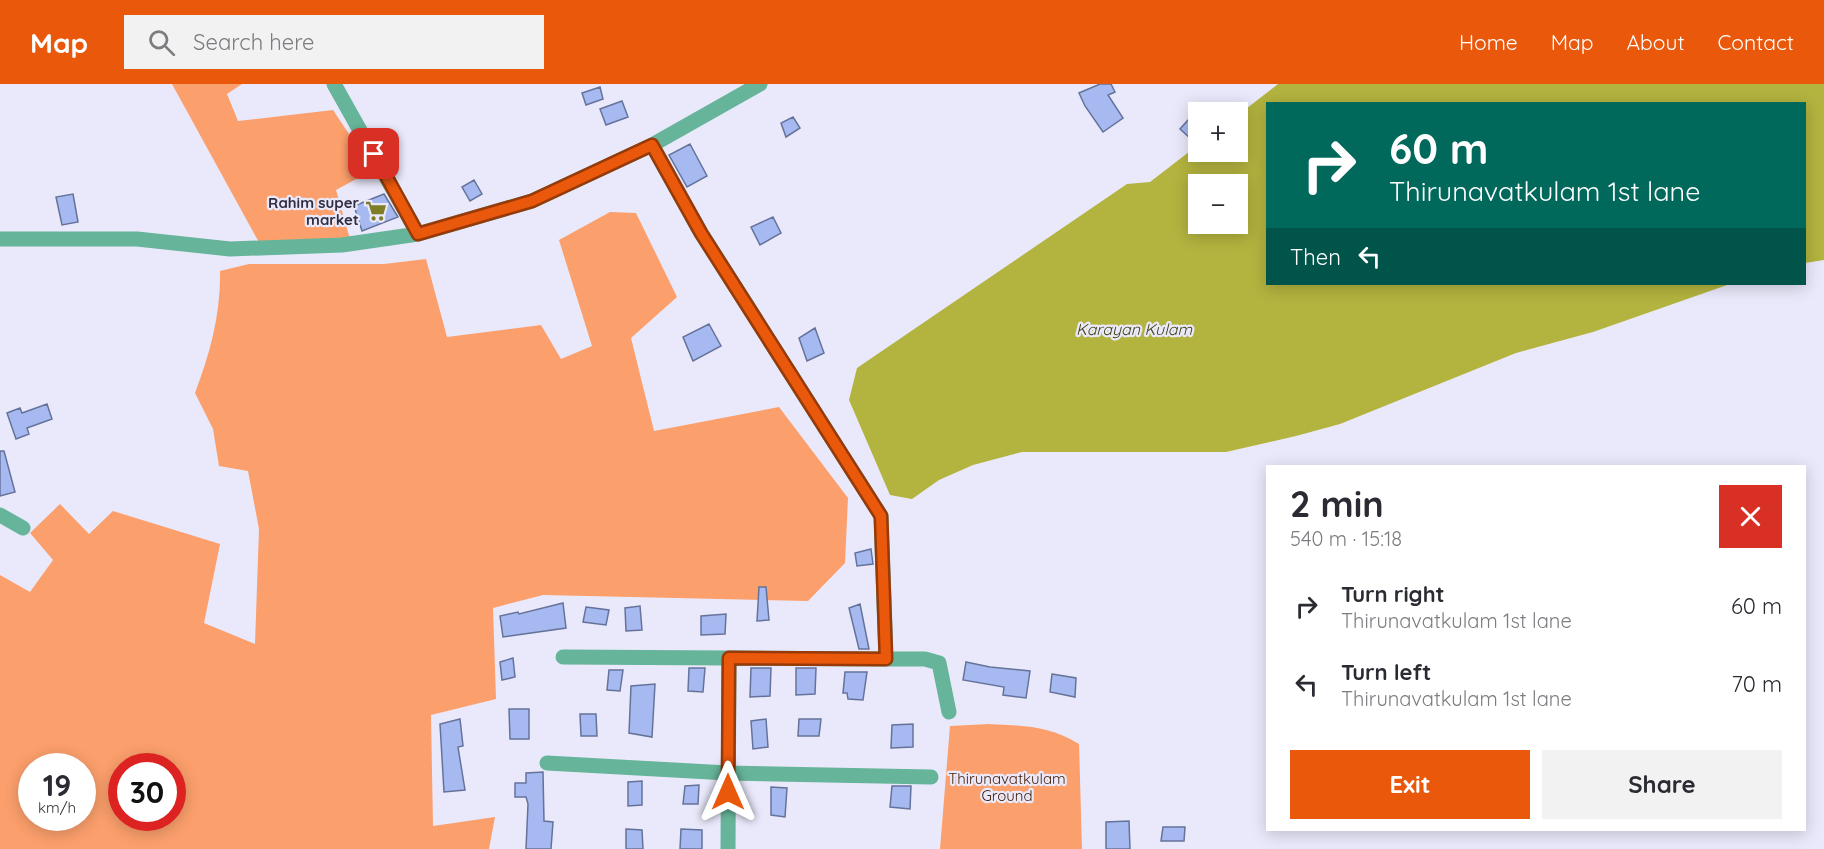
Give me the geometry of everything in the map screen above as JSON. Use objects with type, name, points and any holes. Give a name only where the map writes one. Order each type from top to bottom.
[{"type":"street","points":[[334,84],[418,234]]},
{"type":"street","points":[[0,239],[137,239],[230,249],[342,245],[418,234],[532,201],[652,145],[760,84]]},
{"type":"street","points":[[652,145],[701,233],[881,516],[886,659]]},
{"type":"street","points":[[0,515],[23,528]]},
{"type":"street","points":[[563,657],[925,659],[939,663],[949,712]]},
{"type":"street","points":[[728,849],[729,658]]},
{"type":"street","points":[[547,763],[728,773],[931,777]]},
{"type":"green space","points":[[172,84],[242,84],[227,94],[238,121],[333,110],[373,170],[336,190],[350,239],[261,246]]},
{"type":"green space","points":[[610,212],[636,213],[677,297],[631,338],[654,431],[779,407],[848,498],[845,563],[808,601],[543,595],[493,608],[496,699],[431,715],[433,826],[495,817],[489,849],[0,849],[0,575],[30,592],[53,560],[30,533],[60,504],[89,534],[113,511],[220,544],[204,623],[255,644],[259,529],[248,471],[219,466],[213,429],[195,393],[214,333],[219,302],[220,271],[249,264],[384,264],[426,259],[447,337],[541,325],[561,359],[592,346],[559,240]]},
{"type":"green space","name":"Thirunavatkulam Ground","points":[[989,724],[1046,730],[1079,744],[1082,849],[940,849],[950,726]]},
{"type":"water","name":"Karayan Kulam","points":[[1278,84],[1824,84],[1824,260],[1806,263],[1806,102],[1266,102],[1266,285],[1727,285],[1593,332],[1516,353],[1340,424],[1296,436],[1226,452],[1022,452],[973,465],[939,480],[912,499],[890,495],[849,400],[857,368],[1127,184],[1150,182],[1188,153],[1188,162],[1248,162],[1248,107]]},
{"type":"building","points":[[1100,84],[1111,84],[1115,92],[1108,95],[1123,118],[1103,132],[1079,93]]},
{"type":"building","points":[[600,87],[603,99],[586,105],[582,93]]},
{"type":"building","points":[[622,101],[628,117],[606,125],[600,109]]},
{"type":"building","points":[[793,117],[800,128],[786,137],[781,123]]},
{"type":"building","points":[[1188,120],[1188,136],[1180,129]]},
{"type":"building","points":[[690,144],[707,176],[687,187],[669,155]]},
{"type":"building","points":[[474,180],[482,194],[470,201],[462,187]]},
{"type":"building","points":[[73,194],[78,222],[62,225],[56,197]]},
{"type":"building","name":"Rahim super market","points":[[384,194],[398,217],[362,231],[354,206]]},
{"type":"building","points":[[773,217],[781,233],[760,245],[751,227]]},
{"type":"building","points":[[709,324],[721,346],[693,361],[683,337]]},
{"type":"building","points":[[815,328],[824,353],[807,361],[799,338]]},
{"type":"building","points":[[47,404],[52,419],[27,428],[29,434],[16,439],[7,413],[20,408],[22,413]]},
{"type":"building","points":[[0,451],[4,451],[15,492],[0,496]]},
{"type":"building","points":[[871,549],[873,564],[857,566],[855,553]]},
{"type":"building","points":[[759,587],[766,587],[769,620],[757,621]]},
{"type":"building","points":[[563,603],[566,628],[503,637],[500,616],[518,612],[519,614]]},
{"type":"building","points":[[860,604],[869,649],[859,649],[849,608]]},
{"type":"building","points":[[640,606],[642,630],[626,631],[625,608]]},
{"type":"building","points":[[586,607],[609,610],[606,625],[583,622]]},
{"type":"building","points":[[726,614],[725,634],[701,635],[701,616]]},
{"type":"building","points":[[513,658],[515,677],[502,680],[500,662]]},
{"type":"building","points":[[966,662],[1030,671],[1026,698],[1003,695],[1004,687],[963,680]]},
{"type":"building","points":[[689,668],[705,668],[703,692],[688,691]]},
{"type":"building","points":[[751,668],[771,668],[770,696],[750,697]]},
{"type":"building","points":[[796,668],[816,668],[815,694],[796,695]]},
{"type":"building","points":[[609,670],[623,670],[620,691],[607,690]]},
{"type":"building","points":[[845,672],[867,672],[863,700],[848,699],[847,693],[843,693]]},
{"type":"building","points":[[1052,674],[1076,678],[1075,697],[1050,692]]},
{"type":"building","points":[[655,684],[652,737],[629,733],[631,686]]},
{"type":"building","points":[[509,709],[529,709],[529,739],[510,739]]},
{"type":"building","points":[[580,714],[596,714],[597,736],[581,736]]},
{"type":"building","points":[[460,719],[463,746],[458,747],[465,790],[444,792],[440,724]]},
{"type":"building","points":[[766,719],[768,747],[753,749],[751,721]]},
{"type":"building","points":[[799,719],[821,719],[819,736],[798,736]]},
{"type":"building","points":[[913,724],[913,747],[891,748],[892,725]]},
{"type":"building","points":[[543,772],[544,821],[553,822],[551,849],[526,849],[528,804],[526,797],[515,797],[515,783],[526,783],[526,773]]},
{"type":"building","points":[[642,781],[642,805],[628,806],[628,782]]},
{"type":"building","points":[[699,785],[698,804],[683,804],[685,786]]},
{"type":"building","points":[[892,786],[911,786],[910,809],[890,807]]},
{"type":"building","points":[[771,787],[787,788],[785,817],[771,815]]},
{"type":"building","points":[[1129,821],[1130,849],[1106,849],[1106,822]]},
{"type":"building","points":[[1163,827],[1185,827],[1184,841],[1161,841]]},
{"type":"building","points":[[626,829],[642,830],[643,849],[626,849]]},
{"type":"building","points":[[681,829],[702,830],[702,849],[680,849]]},
{"type":"place","name":"Rahim super market","points":[[376,211]]},
{"type":"route","points":[[374,154],[418,234],[532,201],[652,145],[701,233],[881,516],[886,659],[729,658],[728,792]]}]
